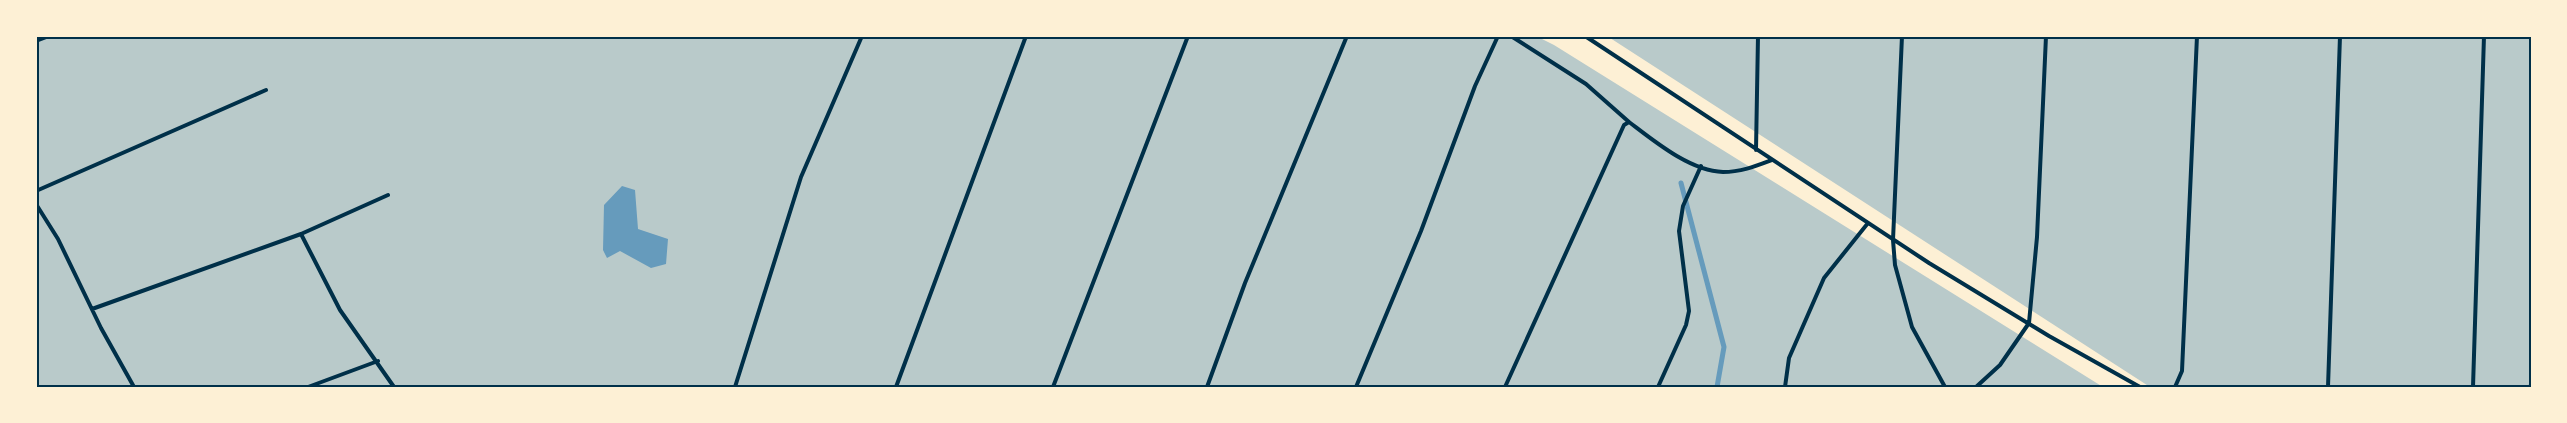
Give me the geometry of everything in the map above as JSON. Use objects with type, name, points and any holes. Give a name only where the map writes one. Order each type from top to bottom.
[{"type":"lane","points":[[36,41],[49,36]]},
{"type":"lane","points":[[735,387],[801,177],[862,36]]},
{"type":"lane","points":[[896,387],[1026,36]]},
{"type":"lane","points":[[1053,387],[1188,36]]},
{"type":"lane","points":[[1207,387],[1245,283],[1347,36]]},
{"type":"lane","points":[[1356,387],[1421,231],[1474,86],[1498,36]]},
{"type":"lane","points":[[1511,36],[1586,84],[1629,122],[1666,150],[1700,166],[1722,172],[1744,170],[1772,160]]},
{"type":"lane","points":[[1585,36],[1591,38],[1756,150],[1894,240],[2029,323],[2140,387]]},
{"type":"lane","points":[[1756,150],[1758,36]]},
{"type":"lane","points":[[1902,36],[1894,240],[1895,265],[1912,327],[1945,387]]},
{"type":"lane","points":[[1976,387],[2000,365],[2029,323],[2037,237],[2046,36]]},
{"type":"lane","points":[[2175,387],[2182,371],[2197,36]]},
{"type":"lane","points":[[2328,387],[2340,36]]},
{"type":"lane","points":[[2473,387],[2484,36]]},
{"type":"lane","points":[[36,191],[266,90]]},
{"type":"lane","points":[[1505,387],[1552,286],[1609,154],[1624,125],[1629,122]]},
{"type":"lane","points":[[1658,387],[1686,325],[1689,311],[1679,231],[1683,206],[1700,166]]},
{"type":"lane","points":[[92,309],[301,234],[388,195]]},
{"type":"lane","points":[[36,204],[58,239],[92,309],[134,387]]},
{"type":"lane","points":[[1785,387],[1789,358],[1824,278],[1868,223]]},
{"type":"lane","points":[[301,234],[340,310],[378,361],[394,387]]},
{"type":"lane","points":[[308,387],[378,361]]},
{"type":"shaded area","points":[[36,36],[1536,36],[1554,45],[2103,387],[36,387]]},
{"type":"shaded area","points":[[1607,36],[2531,36],[2531,387],[2150,387]]},
{"type":"water","points":[[622,186],[635,190],[638,229],[668,239],[666,264],[651,268],[620,251],[607,258],[603,250],[604,205]]},
{"type":"waterway","points":[[1681,183],[1724,347],[1717,387]]}]
